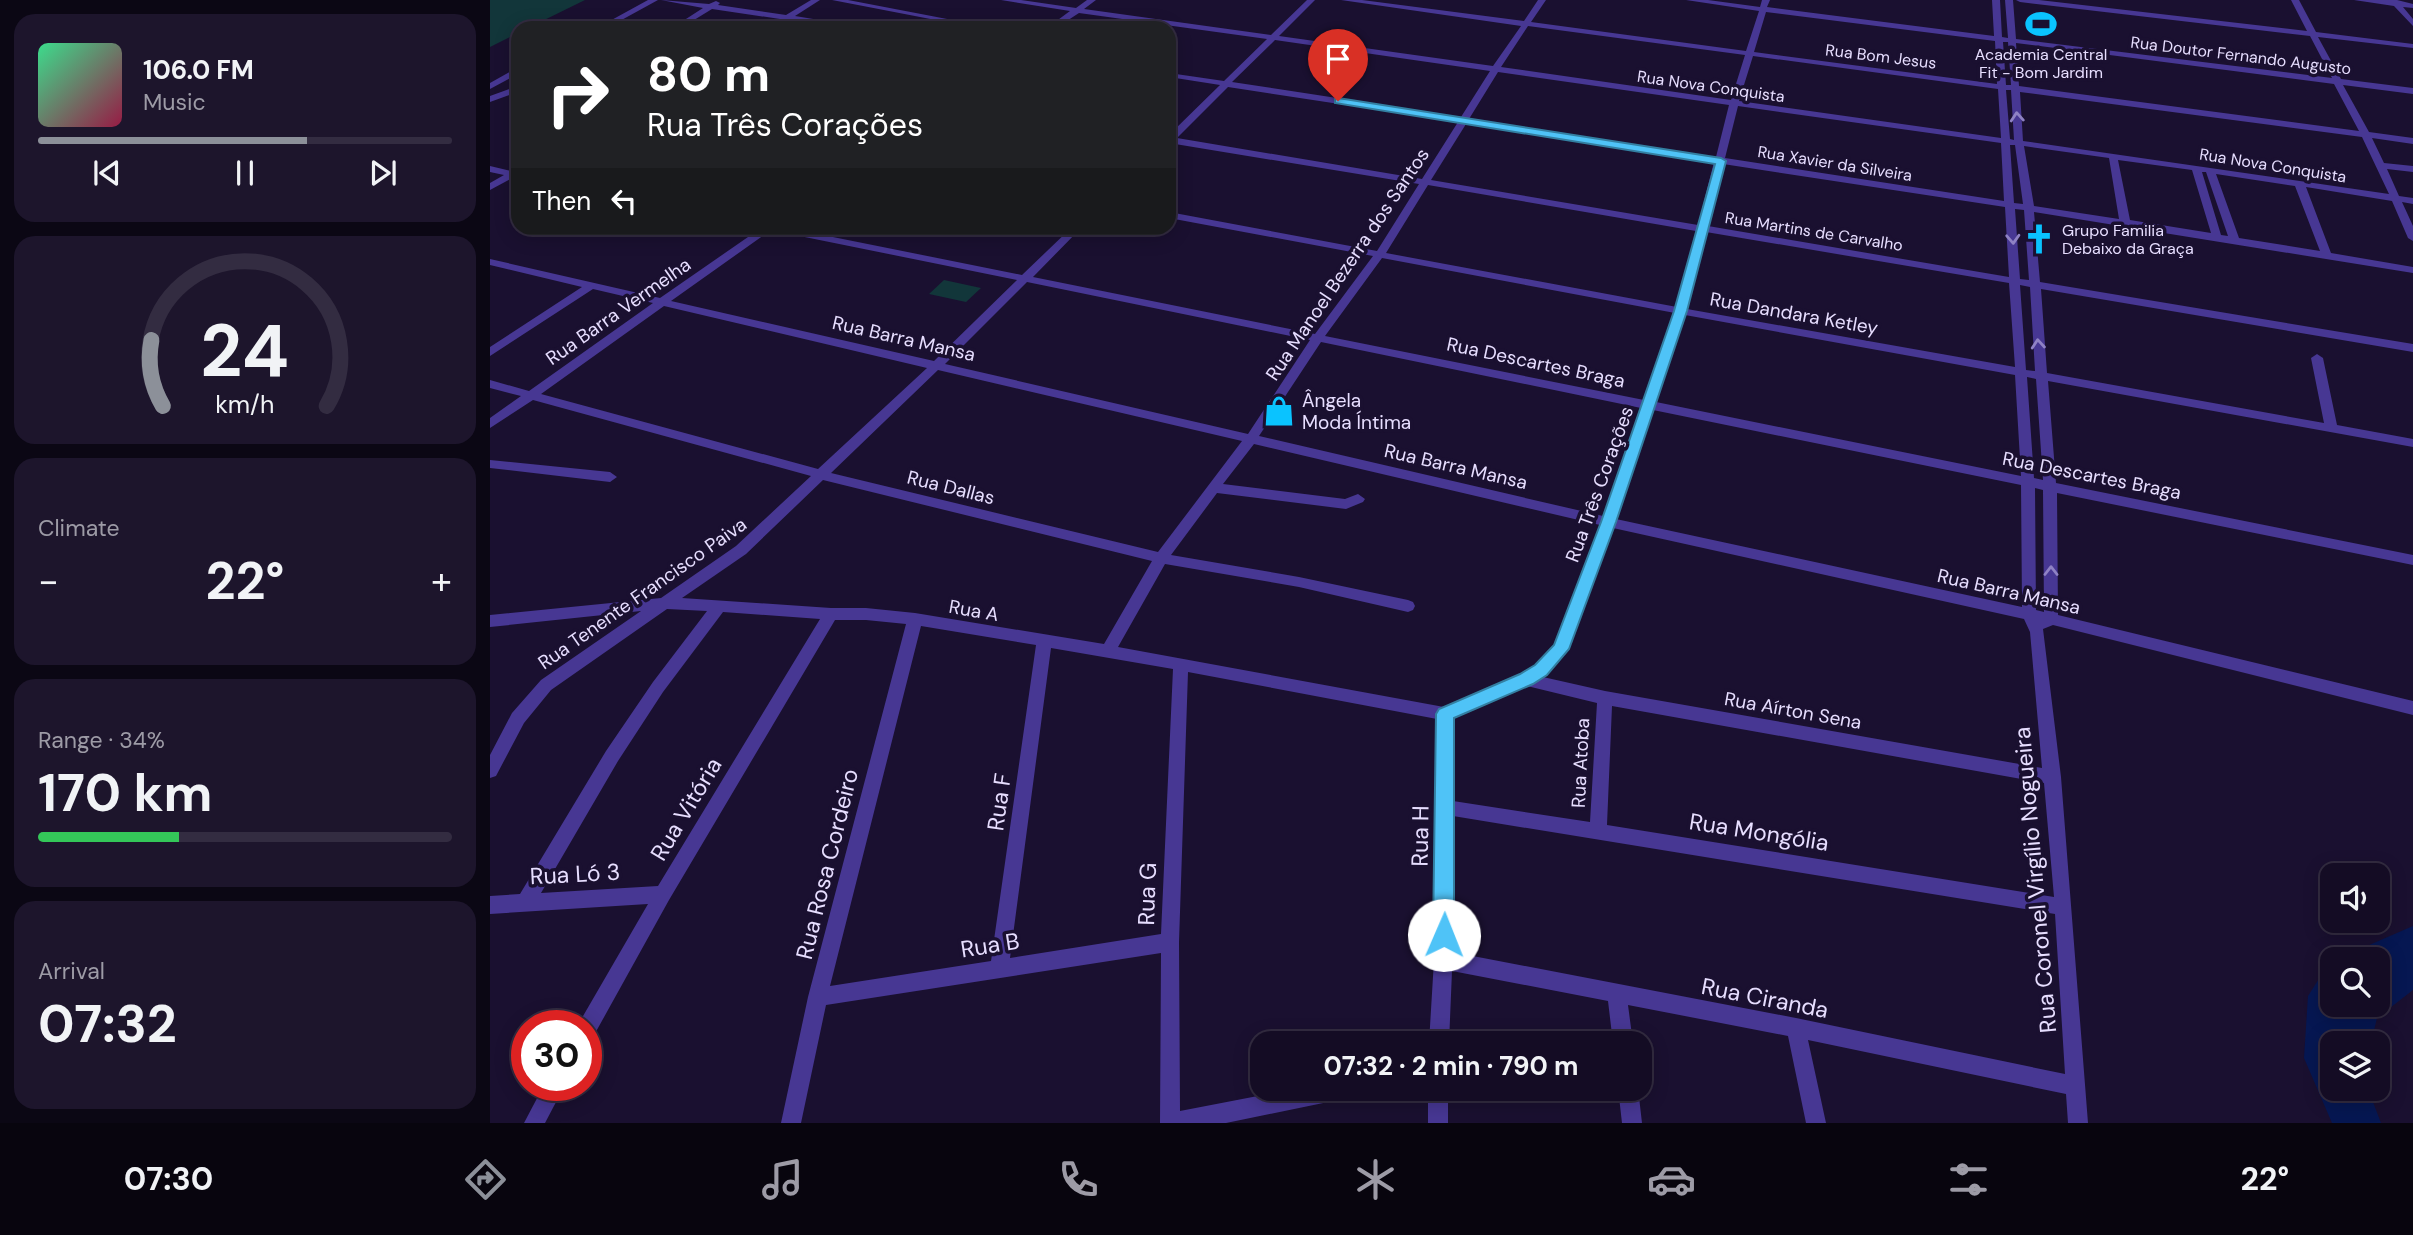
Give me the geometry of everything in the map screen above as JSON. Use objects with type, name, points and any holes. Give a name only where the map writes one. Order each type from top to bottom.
[{"type":"street","points":[[614,21],[654,0]]},
{"type":"street","points":[[666,0],[716,3],[820,21]]},
{"type":"street","points":[[781,21],[816,0]]},
{"type":"street","points":[[836,0],[952,21]]},
{"type":"street","name":"Rua Nova Conquista","points":[[1005,0],[1157,21]]},
{"type":"street","points":[[1061,21],[1092,0]]},
{"type":"street","points":[[1176,133],[1311,0]]},
{"type":"street","name":"Rua Bom Jesus","points":[[1345,0],[2413,141]]},
{"type":"street","name":"Rua Manoel Bezerra dos Santos","points":[[1108,651],[1161,558],[1252,437],[1319,336],[1381,253],[1496,68],[1542,0]]},
{"type":"street","name":"Rua Doutor Fernando Augusto","points":[[1690,0],[1764,4],[2012,40],[2413,91]]},
{"type":"street","name":"Rua Coronel Virgílio Nogueira","points":[[1996,0],[2028,482],[2029,614],[2037,632],[2053,777],[2078,1123]]},
{"type":"street","points":[[2009,0],[2019,144],[2029,208],[2050,486],[2052,619],[2037,632]]},
{"type":"street","points":[[2020,0],[2084,4],[2413,46]]},
{"type":"street","points":[[2295,0],[2381,165],[2413,238]]},
{"type":"street","points":[[2358,0],[2413,6]]},
{"type":"street","points":[[2395,2],[2413,24]]},
{"type":"street","points":[[687,21],[716,3]]},
{"type":"street","name":"Rua Três Corações","points":[[1445,714],[1526,679],[1541,670],[1561,649],[1681,311],[1734,104],[1764,4]]},
{"type":"street","name":"Rua Nova Conquista","points":[[1176,24],[2413,201]]},
{"type":"street","points":[[490,87],[511,76]]},
{"type":"street","name":"Rua Xavier da Silveira","points":[[1176,76],[2217,237],[2413,270]]},
{"type":"street","points":[[490,87],[511,91]]},
{"type":"street","points":[[490,99],[511,93]]},
{"type":"street","name":"Rua Martins de Carvalho","points":[[1176,141],[2413,348]]},
{"type":"street","points":[[2113,157],[2125,223]]},
{"type":"street","points":[[2381,165],[2413,169]]},
{"type":"street","points":[[2196,168],[2217,237]]},
{"type":"street","points":[[490,169],[511,172]]},
{"type":"street","points":[[2210,170],[2235,240]]},
{"type":"street","points":[[490,187],[511,176]]},
{"type":"street","points":[[2299,183],[2327,255]]},
{"type":"street","points":[[2206,201],[2221,204]]},
{"type":"street","name":"Rua Dandara Ketley","points":[[1176,216],[1681,311],[2413,443]]},
{"type":"street","name":"Rua Barra Vermelha","points":[[490,424],[758,235]]},
{"type":"street","name":"Rua Descartes Braga","points":[[812,235],[1027,276],[2413,560]]},
{"type":"street","name":"Rua Tenente Francisco Paiva","points":[[490,771],[519,718],[546,685],[566,668],[667,603],[741,550],[937,365],[1069,235]]},
{"type":"street","name":"Rua Barra Mansa","points":[[490,262],[1252,437],[1608,522],[2052,619],[2413,708]]},
{"type":"street","points":[[490,352],[592,285]]},
{"type":"street","points":[[2316,358],[2331,428]]},
{"type":"street","name":"Rua Dallas","points":[[490,384],[822,475],[1161,558],[1299,582],[1408,606]]},
{"type":"street","points":[[490,464],[610,477]]},
{"type":"street","points":[[1214,488],[1346,503],[1358,499]]},
{"type":"street","name":"Rua A","points":[[490,621],[667,603],[866,614],[915,619],[1108,651],[1445,714]]},
{"type":"street","points":[[526,901],[612,756],[658,687],[719,607]]},
{"type":"street","name":"Rua Vitória","points":[[597,1010],[663,894],[831,614]]},
{"type":"street","name":"Rua Rosa Cordeiro","points":[[791,1123],[818,997],[915,619]]},
{"type":"street","name":"Rua F","points":[[999,968],[1044,642]]},
{"type":"street","name":"Rua G","points":[[1172,1123],[1170,942],[1181,666]]},
{"type":"street","name":"Rua Aírton Sena","points":[[1526,679],[1605,698],[2053,777]]},
{"type":"street","name":"Rua Atoba","points":[[1598,830],[1605,698]]},
{"type":"street","name":"Rua H","points":[[1440,1031],[1443,960],[1445,714]]},
{"type":"street","name":"Rua Mongólia","points":[[1445,807],[2064,907]]},
{"type":"street","name":"Rua Ló 3","points":[[490,905],[663,894]]},
{"type":"street","name":"Rua B","points":[[818,997],[1170,942]]},
{"type":"street","name":"Rua Ciranda","points":[[1443,960],[1796,1028],[2076,1086]]},
{"type":"street","points":[[1617,994],[1622,1031]]},
{"type":"street","points":[[1796,1028],[1816,1123]]},
{"type":"street","points":[[534,1123],[546,1101]]},
{"type":"street","points":[[1172,1123],[1288,1101]]},
{"type":"street","points":[[1438,1101],[1438,1123]]},
{"type":"street","points":[[1629,1101],[1632,1123]]},
{"type":"green space","points":[[490,0],[585,0],[542,21],[511,21],[511,36],[490,47]]},
{"type":"green space","points":[[944,280],[981,288],[966,302],[929,294]]},
{"type":"shaded area","points":[[2413,926],[2413,990],[2390,1008],[2390,947],[2365,947]]},
{"type":"shaded area","points":[[2320,977],[2320,1017],[2378,1017],[2374,1031],[2320,1031],[2320,1095],[2304,1058],[2308,996]]},
{"type":"shaded area","points":[[2323,1101],[2373,1101],[2381,1123],[2332,1123]]},
{"type":"place","name":"Academia Central Fit - Bom Jardim","points":[[2041,24]]},
{"type":"place","name":"Grupo Familia Debaixo da Graça","points":[[2039,239]]},
{"type":"place","name":"Ângela Moda Íntima","points":[[1279,411]]},
{"type":"route","points":[[1338,101],[1721,161],[1681,311],[1561,649],[1541,670],[1526,679],[1445,714],[1444,935]]}]
